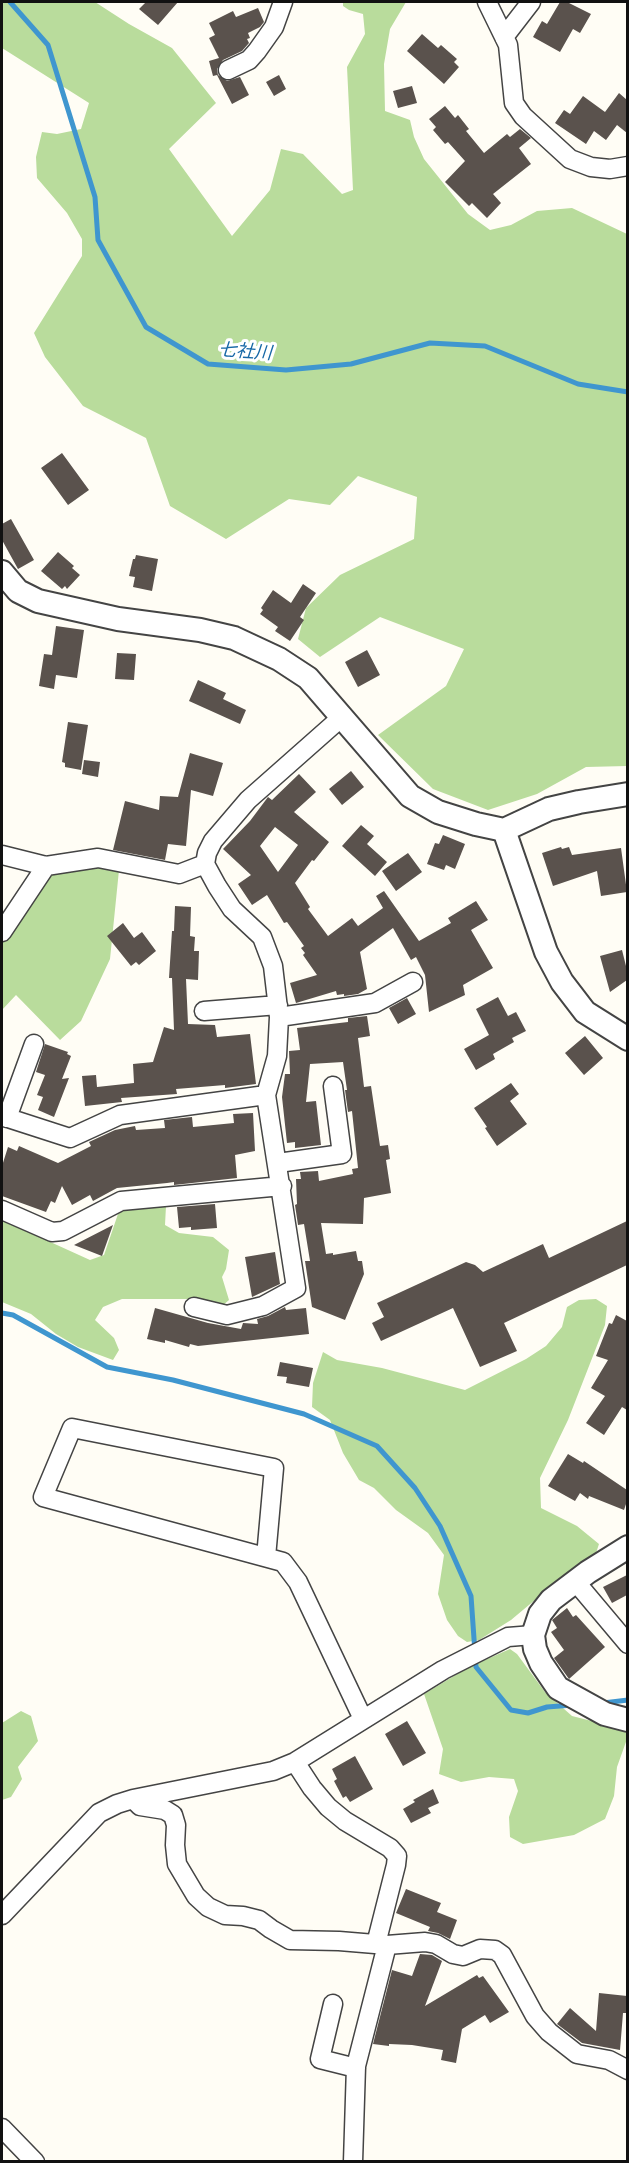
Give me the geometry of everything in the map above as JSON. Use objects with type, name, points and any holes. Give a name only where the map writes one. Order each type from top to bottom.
[{"type":"street","points":[[228,70],[249,60],[257,51],[274,27],[283,2]]},
{"type":"street","points":[[487,2],[508,45],[514,103],[523,116],[570,159],[591,167],[610,169],[627,166]]},
{"type":"street","points":[[504,37],[531,2]]},
{"type":"street","points":[[2,572],[18,591],[38,601],[118,619],[200,630],[234,638],[279,659],[308,678],[410,796],[438,812],[504,830],[549,808],[627,794]]},
{"type":"street","points":[[2,855],[46,866],[98,858],[179,874],[205,864],[213,841],[248,800],[343,716]]},
{"type":"street","points":[[504,830],[546,952],[562,982],[585,1012],[627,1039]]},
{"type":"street","points":[[194,1307],[227,1315],[264,1306],[296,1288],[282,1185],[266,1095],[277,1056],[278,1011],[273,966],[262,937],[232,909],[205,864]]},
{"type":"street","points":[[2,932],[46,866]]},
{"type":"street","points":[[204,1011],[278,1011],[375,1003],[413,982]]},
{"type":"street","points":[[34,1044],[4,1117],[70,1138],[120,1115],[266,1095]]},
{"type":"street","points":[[278,1163],[342,1154],[333,1086]]},
{"type":"street","points":[[2,1210],[52,1232],[63,1231],[120,1201],[282,1185]]},
{"type":"street","points":[[266,1557],[274,1468],[72,1428],[43,1497],[283,1562],[298,1582],[363,1719]]},
{"type":"street","points":[[627,1547],[575,1581],[545,1607],[535,1625],[533,1635],[535,1649],[541,1663],[558,1688],[605,1714],[627,1720]]},
{"type":"street","points":[[575,1581],[627,1644]]},
{"type":"street","points":[[2,1915],[99,1813],[133,1799],[273,1771],[295,1762],[443,1670],[508,1637],[533,1635]]},
{"type":"street","points":[[295,1762],[328,1807],[345,1821],[390,1848],[397,1856],[382,1944],[356,2068],[353,2162]]},
{"type":"street","points":[[133,1799],[140,1806],[165,1810],[173,1815],[176,1825],[177,1864],[196,1896],[208,1907],[225,1915],[260,1920],[290,1940],[382,1944],[425,1942],[436,1944],[453,1954],[463,1956],[480,1949],[495,1950],[502,1955],[535,2016],[549,2032],[577,2054],[609,2060],[627,2070]]},
{"type":"street","points":[[333,2004],[320,2059],[356,2068]]},
{"type":"street","points":[[2,2128],[35,2162]]},
{"type":"green space","points":[[2,2],[95,2],[172,48],[216,103],[169,149],[232,236],[270,190],[281,149],[303,154],[342,194],[353,190],[347,67],[365,34],[363,14],[349,10],[343,6],[343,2],[406,2],[390,29],[384,64],[385,111],[410,120],[414,137],[424,159],[468,214],[490,230],[511,225],[537,211],[572,208],[627,234],[627,766],[586,767],[537,794],[488,810],[433,789],[378,735],[446,686],[464,649],[380,617],[320,657],[298,639],[306,608],[340,575],[414,539],[417,497],[358,476],[330,505],[289,499],[226,539],[170,506],[146,438],[83,406],[45,357],[34,333],[82,256],[82,239],[67,213],[37,178],[36,157],[42,132],[57,134],[81,129],[89,103],[2,48]]},
{"type":"green space","points":[[96,865],[119,870],[110,959],[81,1021],[60,1040],[16,995],[2,1010],[2,940],[44,869]]},
{"type":"green space","points":[[166,1206],[165,1225],[179,1233],[213,1237],[229,1250],[226,1269],[222,1277],[229,1300],[222,1306],[186,1299],[122,1299],[103,1307],[95,1320],[114,1338],[119,1350],[113,1360],[78,1347],[56,1334],[31,1314],[2,1302],[2,1220],[90,1260],[104,1255],[118,1214],[124,1208]]},
{"type":"green space","points":[[596,1299],[607,1306],[605,1325],[568,1420],[540,1478],[541,1508],[577,1526],[599,1544],[596,1553],[566,1574],[511,1620],[479,1640],[467,1642],[458,1636],[447,1620],[438,1594],[444,1555],[428,1533],[396,1510],[374,1488],[359,1480],[343,1453],[330,1420],[312,1407],[313,1383],[323,1352],[337,1360],[382,1368],[465,1390],[526,1359],[546,1346],[562,1327],[567,1307],[579,1300]]},
{"type":"green space","points":[[510,1649],[517,1654],[545,1692],[572,1716],[627,1730],[627,1739],[617,1767],[614,1796],[605,1819],[574,1835],[523,1844],[510,1837],[509,1817],[518,1791],[514,1779],[489,1777],[461,1782],[439,1774],[443,1749],[424,1694],[469,1667]]},
{"type":"green space","points":[[21,1711],[31,1716],[38,1741],[18,1767],[22,1779],[11,1797],[2,1800],[2,1723]]},
{"type":"building","points":[[146,2],[178,2],[158,25],[139,9]]},
{"type":"building","points":[[560,2],[567,2],[591,14],[580,33],[573,29],[560,52],[533,37],[542,21],[547,24]]},
{"type":"building","points":[[258,8],[264,22],[260,27],[248,33],[249,43],[242,51],[223,60],[217,69],[218,75],[227,81],[240,77],[249,95],[232,104],[217,75],[213,76],[209,61],[219,58],[209,38],[215,35],[209,23],[233,11],[236,17]]},
{"type":"building","points":[[422,34],[438,48],[441,45],[457,59],[454,62],[459,67],[444,84],[407,51]]},
{"type":"building","points":[[279,75],[286,89],[274,96],[266,82]]},
{"type":"building","points":[[412,86],[417,103],[398,108],[393,91]]},
{"type":"building","points":[[619,93],[627,100],[627,133],[617,125],[606,140],[594,131],[586,144],[555,123],[564,110],[570,114],[583,96],[605,112]]},
{"type":"building","points":[[445,106],[455,118],[458,115],[469,129],[466,131],[484,153],[507,134],[510,137],[520,129],[531,138],[519,148],[531,164],[493,194],[501,203],[487,218],[472,203],[469,206],[445,182],[465,161],[448,142],[445,144],[433,130],[436,127],[429,119]]},
{"type":"building","points":[[62,453],[89,490],[68,505],[41,468]]},
{"type":"building","points":[[11,519],[34,560],[18,569],[2,540],[2,524]]},
{"type":"building","points":[[58,552],[74,566],[72,568],[80,575],[67,589],[65,586],[62,589],[41,571]]},
{"type":"building","points":[[136,555],[158,559],[152,591],[133,587],[135,577],[129,576]]},
{"type":"building","points":[[303,584],[316,593],[300,617],[304,620],[290,641],[275,631],[278,627],[260,614],[263,610],[261,608],[273,590],[291,603]]},
{"type":"building","points":[[56,626],[84,630],[77,678],[56,675],[54,689],[39,686],[44,654],[52,655]]},
{"type":"building","points":[[367,650],[380,675],[358,687],[345,662]]},
{"type":"building","points":[[117,653],[136,654],[134,680],[115,679]]},
{"type":"building","points":[[198,680],[226,693],[223,699],[246,710],[240,724],[189,701]]},
{"type":"building","points":[[68,722],[88,725],[81,770],[65,767],[65,763],[62,762]]},
{"type":"building","points":[[190,753],[223,763],[213,796],[191,790],[186,846],[168,844],[165,860],[113,850],[125,801],[159,810],[160,796],[178,797]]},
{"type":"building","points":[[84,760],[100,762],[98,777],[82,774]]},
{"type":"building","points":[[351,771],[364,787],[342,805],[329,789]]},
{"type":"building","points":[[299,774],[316,792],[294,812],[329,842],[295,883],[310,907],[308,909],[328,936],[352,918],[358,926],[383,908],[376,896],[384,891],[419,941],[451,923],[448,918],[476,901],[488,920],[471,930],[493,968],[463,985],[465,995],[429,1012],[425,975],[416,957],[411,960],[393,928],[360,952],[367,989],[358,994],[344,996],[344,994],[337,995],[336,991],[296,1003],[290,983],[317,975],[303,955],[305,953],[301,948],[304,946],[287,922],[284,923],[267,895],[252,905],[238,884],[251,875],[223,849],[250,821],[268,797],[272,800]],"holes":[[[275,827],[298,845],[278,872],[260,846]]]},
{"type":"building","points":[[361,825],[374,836],[367,844],[387,862],[375,876],[342,846]]},
{"type":"building","points":[[443,835],[465,844],[455,869],[446,865],[444,870],[427,864],[435,843],[439,844]]},
{"type":"building","points":[[561,847],[562,849],[569,847],[572,855],[621,848],[627,892],[601,896],[597,871],[553,886],[542,853]]},
{"type":"building","points":[[408,853],[422,872],[396,891],[382,871]]},
{"type":"building","points":[[175,906],[191,907],[190,936],[195,937],[194,951],[199,951],[198,980],[186,979],[188,1024],[215,1025],[217,1037],[250,1034],[256,1084],[225,1088],[225,1085],[176,1089],[177,1094],[121,1098],[122,1102],[85,1106],[82,1076],[96,1075],[97,1087],[134,1083],[133,1064],[153,1062],[164,1027],[174,1030],[172,978],[169,978]]},
{"type":"building","points":[[123,923],[134,938],[142,932],[156,951],[139,965],[136,962],[131,966],[107,936]]},
{"type":"building","points":[[622,950],[627,980],[610,992],[600,956]]},
{"type":"building","points":[[498,997],[508,1016],[516,1012],[526,1031],[512,1038],[514,1042],[493,1054],[495,1059],[476,1070],[464,1049],[489,1035],[476,1009]]},
{"type":"building","points":[[407,998],[416,1014],[398,1024],[389,1008]]},
{"type":"building","points":[[367,1016],[370,1036],[358,1038],[364,1087],[371,1086],[380,1146],[388,1145],[390,1159],[386,1160],[391,1193],[364,1198],[363,1224],[321,1223],[326,1254],[356,1251],[358,1261],[362,1261],[364,1274],[345,1320],[312,1307],[305,1261],[310,1261],[304,1224],[298,1225],[295,1205],[297,1204],[296,1179],[301,1179],[300,1172],[318,1171],[319,1181],[353,1174],[352,1169],[358,1168],[352,1111],[348,1112],[343,1062],[310,1064],[306,1102],[316,1101],[321,1145],[295,1148],[295,1142],[287,1143],[282,1097],[285,1074],[290,1074],[289,1051],[300,1050],[297,1028],[348,1022],[348,1018]]},
{"type":"building","points":[[585,1036],[603,1058],[584,1075],[565,1053]]},
{"type":"building","points":[[45,1044],[68,1052],[67,1054],[71,1056],[62,1079],[69,1078],[54,1117],[38,1110],[43,1097],[37,1095],[45,1075],[36,1072]]},
{"type":"building","points":[[511,1083],[519,1094],[510,1101],[527,1124],[497,1146],[474,1108]]},
{"type":"building","points":[[253,1113],[255,1151],[235,1155],[237,1178],[117,1188],[93,1201],[90,1195],[72,1205],[62,1186],[55,1203],[51,1201],[46,1212],[2,1196],[2,1166],[8,1147],[17,1151],[19,1146],[58,1163],[91,1146],[89,1142],[115,1130],[135,1126],[136,1130],[165,1128],[164,1120],[192,1117],[193,1127],[234,1123],[233,1114]]},
{"type":"building","points":[[215,1204],[217,1228],[191,1230],[191,1227],[179,1228],[177,1207]]},
{"type":"building","points":[[627,1221],[627,1265],[504,1323],[517,1351],[480,1367],[453,1308],[381,1341],[372,1323],[384,1317],[377,1303],[466,1262],[475,1265],[483,1272],[543,1244],[549,1258]]},
{"type":"building","points":[[113,1225],[102,1256],[74,1245]]},
{"type":"building","points":[[275,1252],[280,1284],[252,1297],[245,1257]]},
{"type":"building","points":[[285,1307],[286,1310],[306,1308],[309,1334],[198,1346],[190,1344],[189,1347],[165,1340],[165,1343],[147,1339],[155,1308],[208,1323],[241,1329],[243,1323],[258,1324],[257,1319]]},
{"type":"building","points":[[616,1315],[627,1321],[627,1410],[622,1407],[604,1435],[586,1423],[605,1396],[591,1388],[608,1360],[596,1356],[609,1323],[612,1324]]},
{"type":"building","points":[[280,1362],[313,1368],[309,1387],[286,1383],[287,1377],[277,1376]]},
{"type":"building","points":[[568,1454],[583,1463],[584,1461],[627,1490],[624,1510],[589,1496],[588,1499],[580,1493],[575,1501],[548,1486]]},
{"type":"building","points":[[627,1575],[627,1595],[612,1603],[603,1587]]},
{"type":"building","points":[[567,1608],[573,1617],[576,1615],[605,1647],[569,1679],[554,1658],[564,1650],[551,1632],[557,1628],[552,1620]]},
{"type":"building","points":[[407,1721],[426,1753],[403,1766],[385,1734]]},
{"type":"building","points":[[355,1756],[373,1789],[350,1802],[346,1796],[343,1798],[334,1781],[337,1779],[332,1769]]},
{"type":"building","points":[[433,1789],[439,1803],[428,1808],[431,1813],[411,1823],[403,1809],[415,1802],[413,1800]]},
{"type":"building","points":[[406,1889],[441,1903],[437,1912],[457,1920],[450,1939],[428,1931],[430,1927],[396,1913]]},
{"type":"building","points":[[420,1954],[432,1955],[442,1961],[425,2006],[477,1975],[479,1978],[483,1976],[509,2012],[490,2023],[485,2015],[462,2029],[456,2063],[441,2060],[443,2050],[412,2045],[373,2044],[392,1970],[412,1976]]},
{"type":"building","points":[[599,1993],[627,1996],[627,2013],[623,2013],[620,2050],[582,2043],[557,2024],[570,2008],[596,2031]]},
{"type":"waterway","name":"七社川","points":[[10,2],[48,45],[95,197],[98,240],[146,327],[208,364],[286,370],[351,364],[430,343],[485,346],[578,384],[628,392]]},
{"type":"waterway","points":[[2,1313],[13,1315],[107,1367],[173,1380],[304,1414],[377,1446],[415,1488],[440,1526],[471,1596],[476,1667],[511,1710],[528,1713],[547,1707],[573,1705]]},
{"type":"waterway","points":[[603,1703],[628,1700]]}]
